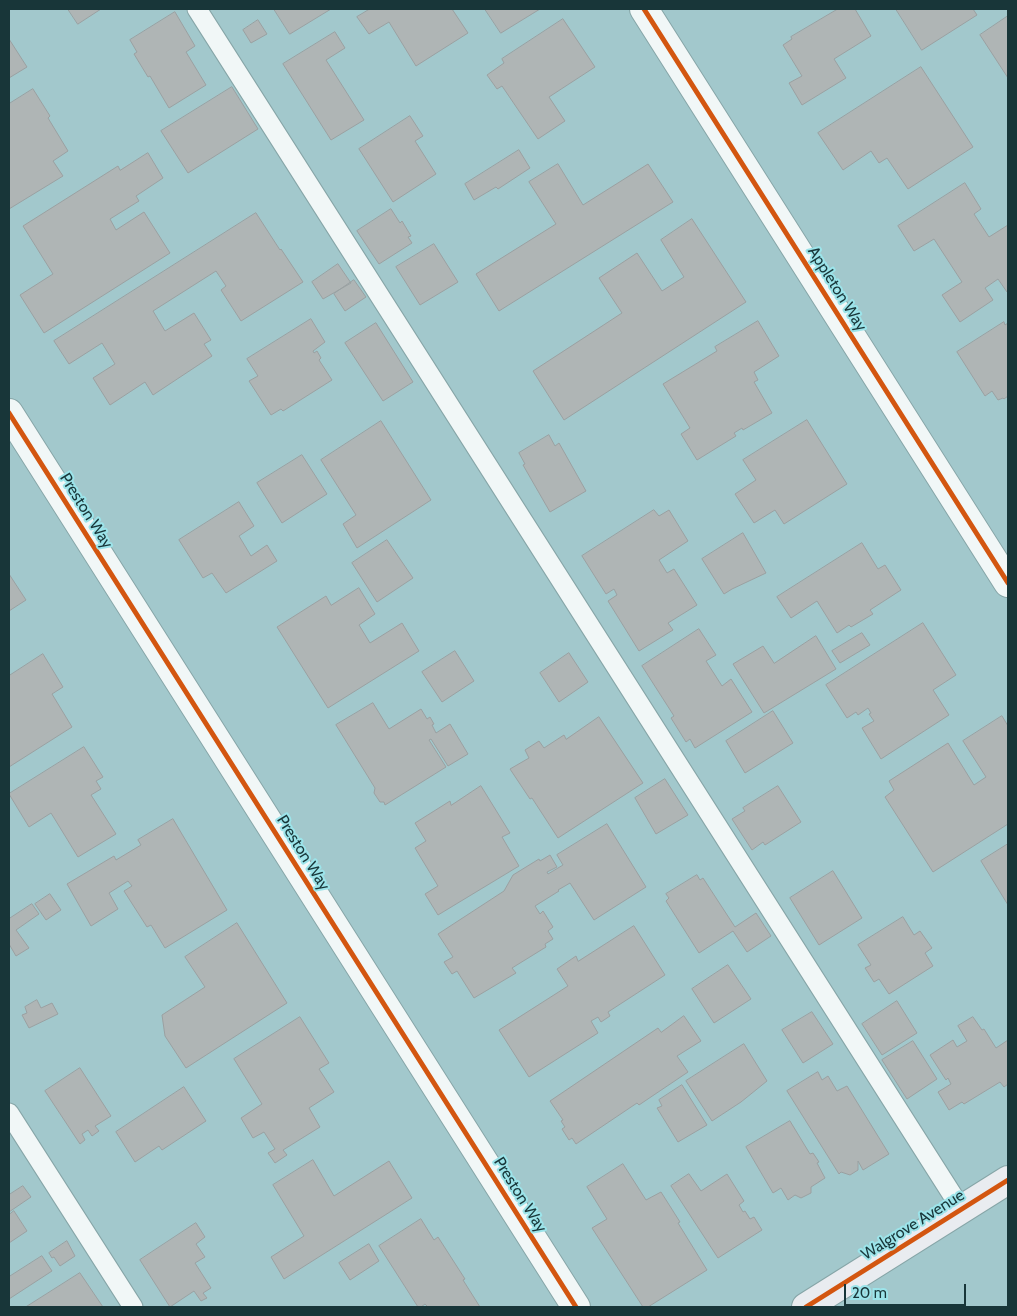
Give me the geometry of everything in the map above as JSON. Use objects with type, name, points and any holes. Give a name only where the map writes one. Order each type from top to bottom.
[{"type":"street","name":"Appleton Way","points":[[644,9],[1008,583]]},
{"type":"street","name":"Preston Way","points":[[9,413],[576,1307]]},
{"type":"street","name":"Walgrove Avenue","points":[[806,1307],[1008,1180]]},
{"type":"lane","points":[[197,9],[962,1210]]},
{"type":"lane","points":[[9,1113],[133,1307]]},
{"type":"building","points":[[68,9],[101,9],[78,24]]},
{"type":"building","points":[[274,9],[331,9],[290,34]]},
{"type":"building","points":[[370,9],[452,9],[468,33],[416,66],[389,22],[369,34],[357,17]]},
{"type":"building","points":[[485,9],[540,9],[501,33]]},
{"type":"building","points":[[838,9],[855,9],[871,36],[834,59],[846,78],[802,105],[789,83],[802,76],[783,45],[792,39],[791,37]]},
{"type":"building","points":[[896,9],[973,9],[977,15],[922,50]]},
{"type":"building","points":[[175,12],[195,46],[186,52],[206,85],[169,108],[134,54],[137,52],[130,40]]},
{"type":"building","points":[[1008,16],[1008,78],[980,35]]},
{"type":"building","points":[[563,19],[595,67],[549,97],[565,121],[538,139],[502,86],[497,89],[487,75],[504,63],[502,59]]},
{"type":"building","points":[[258,20],[267,34],[251,43],[243,30]]},
{"type":"building","points":[[335,32],[345,48],[326,60],[364,120],[331,140],[283,64]]},
{"type":"building","points":[[9,39],[27,67],[9,78]]},
{"type":"building","points":[[921,67],[973,147],[908,189],[887,158],[879,163],[871,151],[843,170],[818,133]]},
{"type":"building","points":[[232,87],[258,129],[188,173],[161,131]]},
{"type":"building","points":[[33,89],[50,116],[48,118],[68,151],[53,161],[63,176],[9,209],[9,104]]},
{"type":"building","points":[[410,116],[423,136],[415,141],[436,174],[393,202],[359,149]]},
{"type":"building","points":[[519,150],[530,168],[498,189],[496,187],[474,200],[465,184]]},
{"type":"building","points":[[148,153],[163,178],[136,196],[139,201],[110,219],[116,230],[144,212],[170,253],[44,333],[20,295],[53,274],[23,226],[118,166],[120,170]]},
{"type":"building","points":[[558,164],[583,205],[648,164],[673,202],[499,311],[476,274],[556,224],[529,182]]},
{"type":"building","points":[[965,183],[981,209],[974,214],[989,237],[1008,225],[1008,292],[998,279],[985,288],[993,300],[960,322],[942,295],[962,282],[934,239],[914,251],[898,226]]},
{"type":"building","points":[[391,209],[400,223],[402,221],[411,236],[408,237],[412,243],[379,264],[357,231]]},
{"type":"building","points":[[256,213],[303,282],[241,321],[221,290],[226,286],[216,271],[153,311],[165,331],[194,313],[211,340],[204,344],[212,356],[153,395],[145,382],[110,405],[93,378],[115,364],[102,343],[69,364],[54,341]]},
{"type":"building","points":[[692,219],[746,302],[564,420],[533,371],[622,313],[599,278],[637,253],[662,291],[684,277],[661,240]]},
{"type":"building","points":[[434,244],[458,282],[420,305],[396,267]]},
{"type":"building","points":[[338,264],[351,283],[323,299],[312,282]]},
{"type":"building","points":[[354,280],[366,297],[345,311],[334,294]]},
{"type":"building","points":[[311,319],[325,342],[313,351],[314,353],[317,351],[321,358],[319,360],[332,380],[283,411],[281,409],[271,415],[249,381],[258,376],[247,359]]},
{"type":"building","points":[[758,321],[779,356],[754,372],[758,380],[754,382],[772,413],[743,430],[742,428],[734,433],[736,436],[697,460],[681,434],[690,428],[663,384],[717,351],[715,347]]},
{"type":"building","points":[[1004,322],[1005,325],[1008,323],[1008,396],[998,400],[992,391],[985,396],[957,352]]},
{"type":"building","points":[[376,323],[413,382],[383,401],[345,343]]},
{"type":"building","points":[[807,420],[847,484],[784,524],[775,510],[754,523],[735,494],[756,480],[743,460]]},
{"type":"building","points":[[381,421],[431,500],[357,548],[343,524],[356,515],[321,460]]},
{"type":"building","points":[[549,435],[555,446],[559,443],[586,491],[550,512],[523,465],[525,464],[519,453]]},
{"type":"building","points":[[302,455],[327,494],[282,523],[257,483]]},
{"type":"building","points":[[239,502],[254,526],[239,536],[251,556],[267,545],[277,561],[226,593],[212,573],[203,578],[179,540]]},
{"type":"building","points":[[654,510],[659,516],[669,510],[688,541],[659,560],[667,573],[674,569],[697,605],[668,623],[673,630],[639,651],[608,601],[617,595],[614,589],[606,594],[582,556]]},
{"type":"building","points":[[743,533],[766,573],[724,594],[702,559]]},
{"type":"building","points":[[387,540],[413,578],[377,602],[352,563]]},
{"type":"building","points":[[862,543],[878,569],[885,565],[901,590],[870,610],[873,614],[837,633],[817,601],[791,618],[777,597]]},
{"type":"building","points":[[9,574],[26,600],[9,611]]},
{"type":"building","points":[[359,588],[375,614],[359,625],[370,643],[402,623],[419,651],[328,708],[277,627],[326,596],[331,605]]},
{"type":"building","points":[[923,623],[956,675],[933,690],[949,715],[881,759],[862,728],[874,721],[869,714],[871,713],[868,708],[858,715],[856,712],[847,718],[826,685]]},
{"type":"building","points":[[699,629],[716,655],[706,661],[722,686],[731,679],[752,712],[695,748],[690,739],[686,742],[671,718],[674,716],[642,666]]},
{"type":"building","points":[[862,633],[870,645],[840,663],[832,651]]},
{"type":"building","points":[[816,636],[836,669],[764,713],[733,664],[763,646],[774,663]]},
{"type":"building","points":[[455,651],[474,681],[442,702],[422,672]]},
{"type":"building","points":[[569,653],[588,682],[559,702],[540,673]]},
{"type":"building","points":[[43,654],[63,687],[52,694],[72,727],[9,767],[9,676]]},
{"type":"building","points":[[373,703],[389,729],[421,709],[427,719],[430,717],[436,733],[450,724],[468,754],[448,766],[431,739],[429,740],[446,767],[385,805],[384,802],[380,802],[374,793],[375,788],[336,725]]},
{"type":"building","points":[[773,711],[793,743],[745,773],[726,741]]},
{"type":"building","points":[[1002,716],[1008,726],[1008,824],[933,872],[885,797],[894,790],[889,781],[948,743],[974,785],[986,777],[963,741]]},
{"type":"building","points":[[599,717],[643,783],[558,838],[510,769],[529,758],[525,750],[539,741],[544,748],[564,735],[566,739]]},
{"type":"building","points":[[84,747],[103,777],[96,781],[101,789],[91,795],[116,834],[78,857],[51,813],[29,827],[9,794]]},
{"type":"building","points":[[665,779],[688,815],[656,834],[635,798]]},
{"type":"building","points":[[481,786],[510,833],[502,837],[519,866],[438,915],[425,894],[438,886],[415,848],[426,841],[415,823],[450,801],[451,805]]},
{"type":"building","points":[[778,786],[801,822],[765,845],[763,842],[752,850],[732,819],[745,811],[743,808]]},
{"type":"building","points":[[173,819],[227,910],[165,948],[151,925],[147,927],[124,891],[132,886],[128,881],[109,893],[118,909],[91,926],[67,884],[114,856],[116,860],[141,845],[138,840]]},
{"type":"building","points":[[607,824],[646,887],[594,920],[570,883],[558,890],[535,906],[540,914],[543,911],[553,927],[548,931],[553,939],[545,944],[546,947],[512,968],[516,973],[474,998],[457,971],[452,974],[444,962],[453,957],[438,934],[504,891],[513,875],[539,859],[540,861],[550,855],[557,867],[547,872],[548,874],[563,865],[557,855]]},
{"type":"building","points":[[1008,844],[1008,905],[981,861]]},
{"type":"building","points":[[833,871],[862,918],[819,945],[790,898]]},
{"type":"building","points":[[697,875],[700,880],[703,878],[735,927],[756,913],[771,936],[747,952],[733,931],[699,953],[666,901],[669,898],[666,894]]},
{"type":"building","points":[[50,894],[61,910],[46,920],[35,904]]},
{"type":"building","points":[[32,904],[39,914],[16,930],[29,948],[16,956],[9,944],[9,919]]},
{"type":"building","points":[[903,917],[914,935],[920,931],[932,948],[925,953],[933,966],[889,994],[879,979],[874,982],[865,968],[871,965],[858,945]]},
{"type":"building","points":[[237,923],[287,1003],[186,1068],[165,1036],[162,1015],[205,987],[185,957]]},
{"type":"building","points":[[634,926],[665,975],[608,1012],[610,1016],[601,1022],[598,1017],[591,1021],[598,1033],[529,1077],[499,1030],[568,986],[557,969],[576,956],[578,961]]},
{"type":"building","points":[[728,965],[751,999],[714,1023],[692,989]]},
{"type":"building","points":[[37,1000],[41,1008],[52,1003],[58,1014],[29,1028],[22,1015],[27,1013],[25,1007]]},
{"type":"building","points":[[897,1001],[917,1033],[882,1055],[862,1024]]},
{"type":"building","points":[[812,1012],[833,1044],[803,1063],[782,1030]]},
{"type":"building","points":[[684,1016],[701,1041],[677,1056],[688,1072],[639,1105],[637,1103],[576,1144],[572,1138],[569,1140],[562,1129],[565,1127],[561,1121],[563,1120],[550,1101],[658,1028],[661,1032]]},
{"type":"building","points":[[300,1017],[329,1063],[319,1069],[334,1092],[309,1108],[320,1127],[283,1150],[287,1155],[275,1163],[268,1153],[275,1149],[264,1132],[253,1138],[241,1118],[262,1104],[234,1059]]},
{"type":"building","points":[[973,1017],[982,1030],[984,1029],[996,1048],[1008,1040],[1008,1084],[1004,1087],[1000,1082],[964,1104],[962,1102],[949,1110],[938,1092],[951,1084],[948,1078],[946,1080],[930,1055],[953,1040],[957,1047],[967,1041],[958,1026]]},
{"type":"building","points":[[913,1041],[937,1079],[907,1099],[882,1060]]},
{"type":"building","points":[[744,1044],[767,1081],[741,1102],[712,1121],[686,1081]]},
{"type":"building","points":[[80,1068],[111,1116],[95,1126],[99,1131],[92,1136],[88,1130],[82,1134],[85,1140],[80,1144],[45,1091]]},
{"type":"building","points":[[818,1072],[822,1080],[828,1076],[837,1091],[847,1086],[889,1154],[863,1170],[858,1161],[858,1170],[850,1175],[841,1172],[839,1174],[787,1091]]},
{"type":"building","points":[[682,1085],[707,1125],[678,1142],[657,1108],[662,1106],[659,1100]]},
{"type":"building","points":[[184,1087],[206,1121],[162,1150],[159,1146],[135,1162],[116,1132]]},
{"type":"building","points":[[790,1121],[810,1154],[813,1153],[819,1162],[817,1163],[825,1178],[811,1187],[811,1193],[801,1198],[795,1195],[788,1200],[781,1188],[773,1193],[746,1147]]},
{"type":"building","points":[[313,1160],[334,1196],[389,1161],[412,1198],[284,1279],[271,1257],[304,1236],[273,1185]]},
{"type":"building","points":[[623,1164],[646,1200],[661,1192],[707,1270],[648,1307],[643,1307],[592,1228],[607,1219],[587,1187]]},
{"type":"building","points":[[689,1174],[701,1191],[727,1174],[744,1201],[739,1205],[743,1212],[745,1211],[750,1219],[754,1217],[762,1230],[718,1258],[671,1186]]},
{"type":"building","points":[[23,1186],[31,1197],[9,1212],[9,1195]]},
{"type":"building","points":[[14,1211],[27,1231],[9,1243],[9,1215]]},
{"type":"building","points":[[421,1219],[434,1240],[438,1237],[465,1279],[463,1280],[480,1307],[428,1307],[425,1304],[418,1307],[379,1246]]},
{"type":"building","points":[[196,1223],[205,1237],[196,1244],[205,1257],[195,1263],[211,1288],[203,1293],[207,1298],[201,1301],[194,1291],[170,1307],[140,1260]]},
{"type":"building","points":[[67,1241],[75,1256],[60,1266],[49,1253]]},
{"type":"building","points":[[369,1244],[379,1261],[350,1280],[339,1263]]},
{"type":"building","points":[[42,1256],[52,1271],[9,1299],[9,1277]]},
{"type":"building","points":[[80,1273],[103,1307],[26,1307]]},
{"type":"cycle path","points":[[644,9],[1008,583]]},
{"type":"cycle path","points":[[9,413],[576,1307]]},
{"type":"cycle path","points":[[806,1307],[1008,1180]]}]
